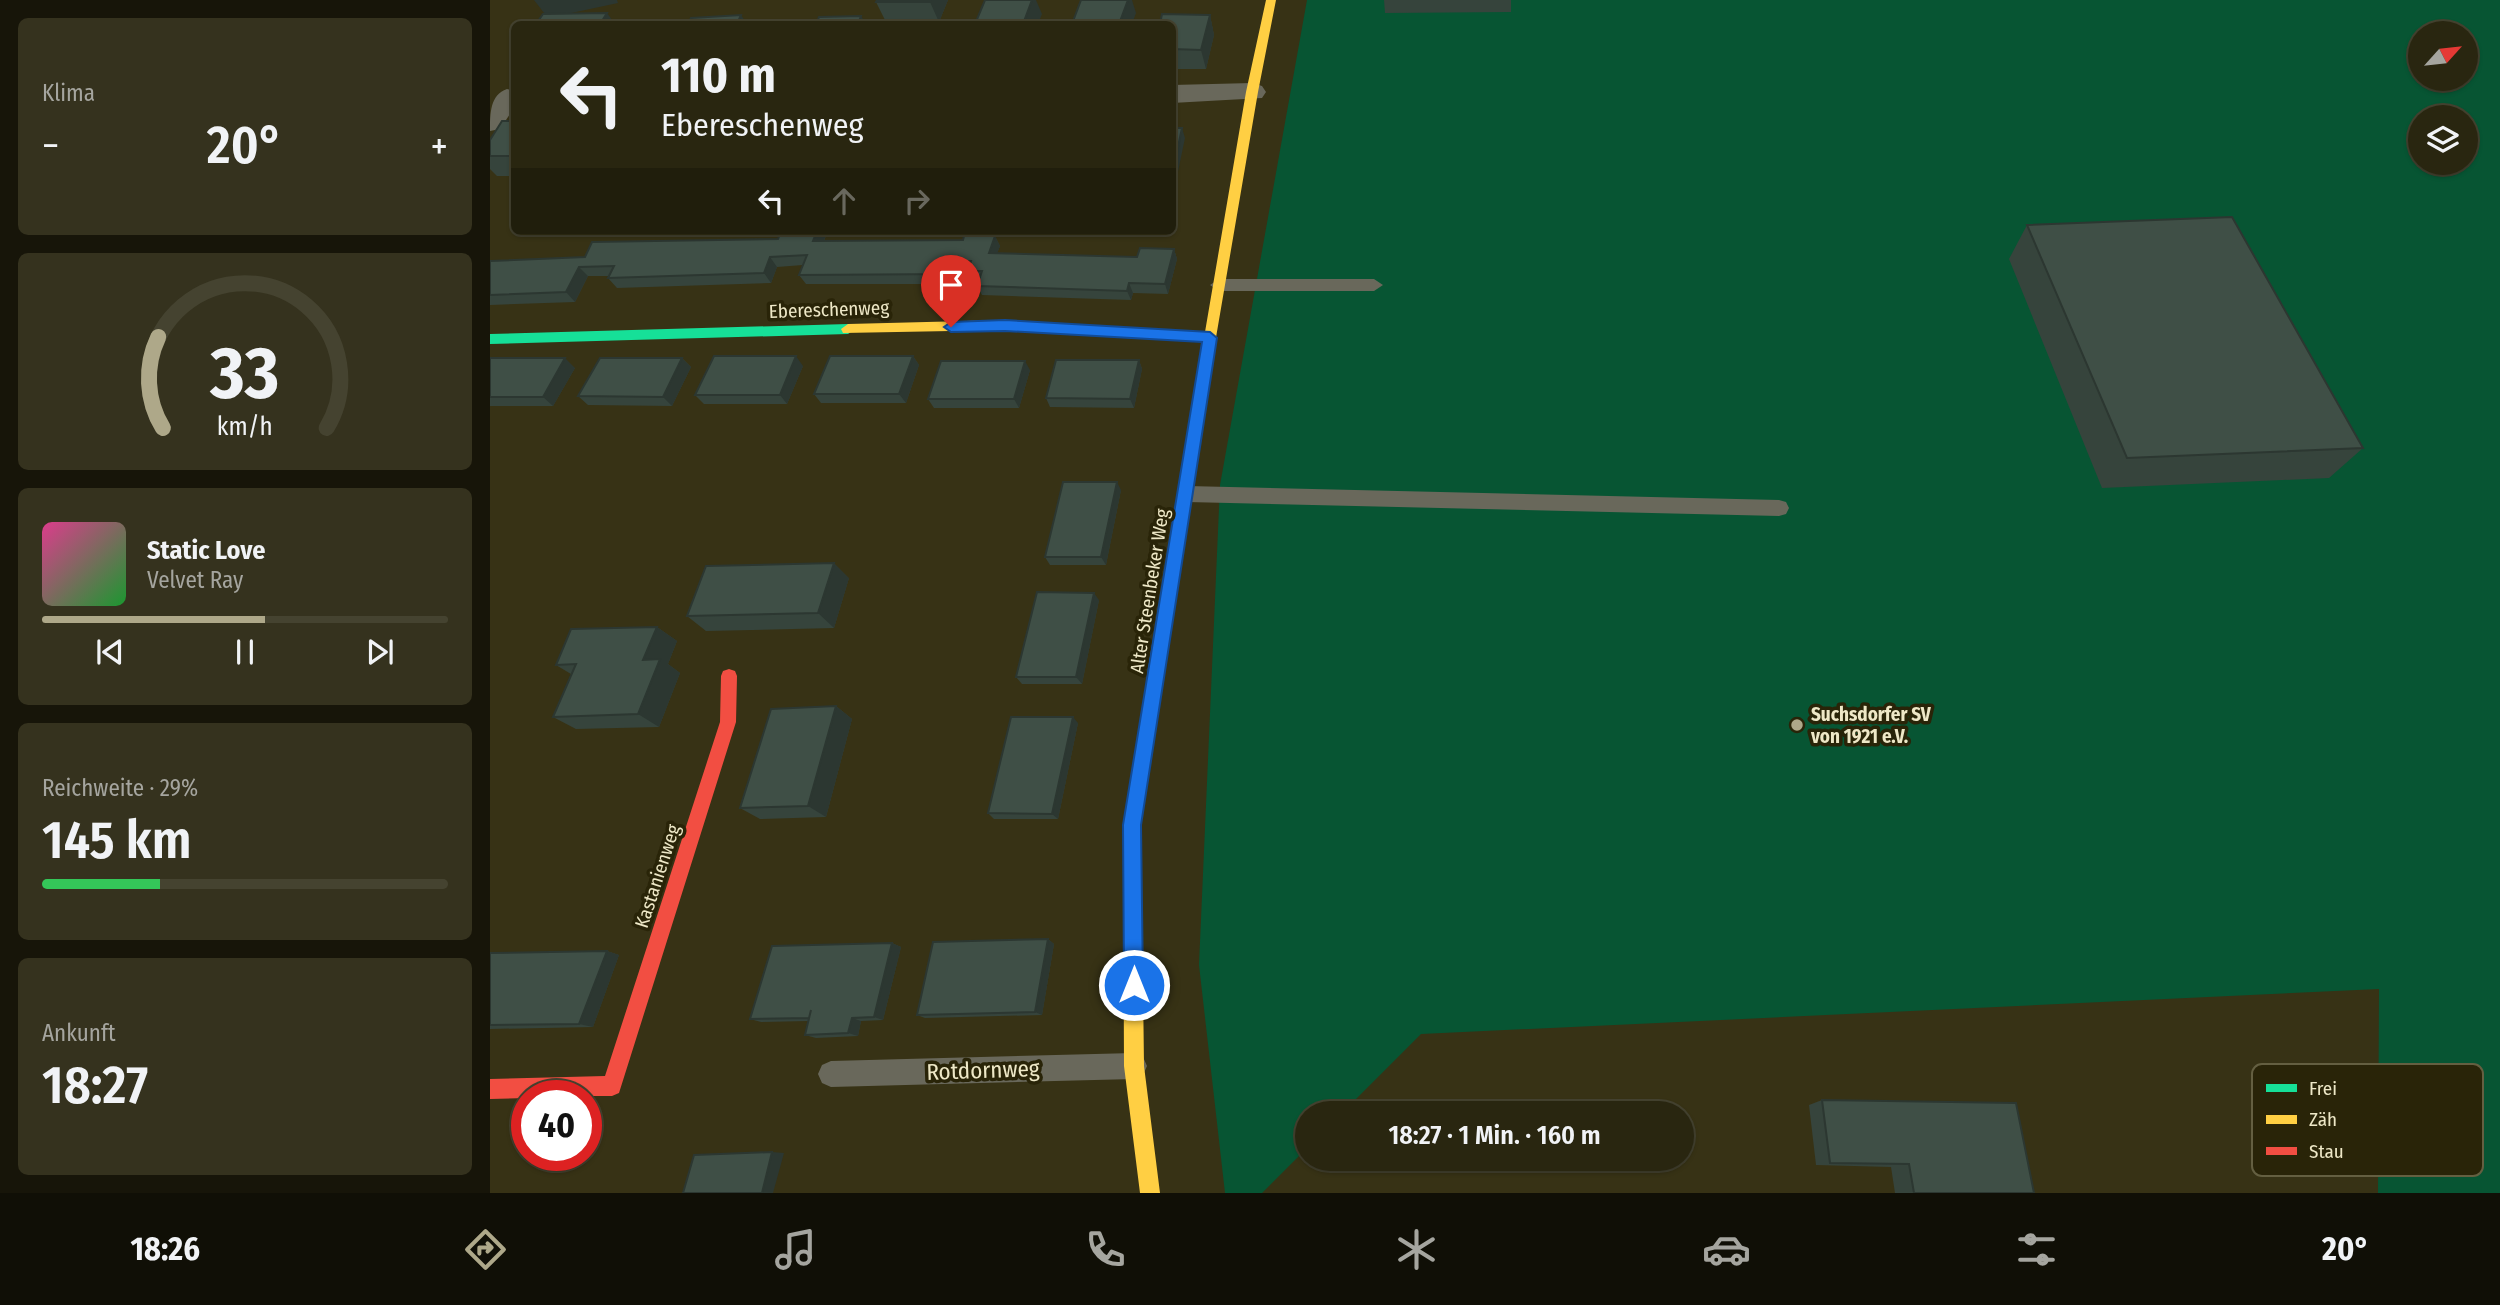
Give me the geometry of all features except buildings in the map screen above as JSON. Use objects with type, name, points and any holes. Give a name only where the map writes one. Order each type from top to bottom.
[{"type":"street","name":"Alter Steenbeker Weg","points":[[1150,1193],[1134,1066],[1132,825],[1210,338],[1252,92],[1271,0]]},
{"type":"street","points":[[1176,94],[1252,92]]},
{"type":"street","points":[[490,122],[507,98]]},
{"type":"street","name":"Ebereschenweg","points":[[490,339],[1005,326],[1210,338]]},
{"type":"street","name":"Kastanienweg","points":[[490,1089],[612,1086],[728,722],[729,676]]},
{"type":"lane","points":[[1219,285],[1374,285]]},
{"type":"lane","points":[[1186,494],[1779,508]]},
{"type":"lane","name":"Rotdornweg","points":[[831,1074],[1134,1066]]},
{"type":"green space","name":"Suchsdorfer SV von 1921 e.V.","points":[[1307,0],[2500,0],[2500,1193],[2378,1193],[2378,1176],[2483,1176],[2483,1064],[2379,1064],[2379,989],[1421,1034],[1354,1101],[1295,1101],[1295,1160],[1262,1193],[1225,1193],[1199,965],[1220,485]]},
{"type":"traffic: fast","points":[[490,339],[848,329]]},
{"type":"traffic: fast","points":[[1151,710],[1208,351]]},
{"type":"traffic: slow","points":[[1208,351],[1252,92],[1271,0]]},
{"type":"traffic: slow","points":[[848,329],[1005,325],[1210,337]]},
{"type":"traffic: slow","points":[[1150,1193],[1134,1066],[1132,825],[1151,710]]},
{"type":"traffic: jam","points":[[490,1089],[612,1086],[728,722],[729,676]]},
{"type":"place","name":"Suchsdorfer SV von 1921 e.V.","points":[[1797,725]]},
{"type":"route","points":[[951,327],[1005,326],[1210,338],[1132,825],[1134,985]]}]
